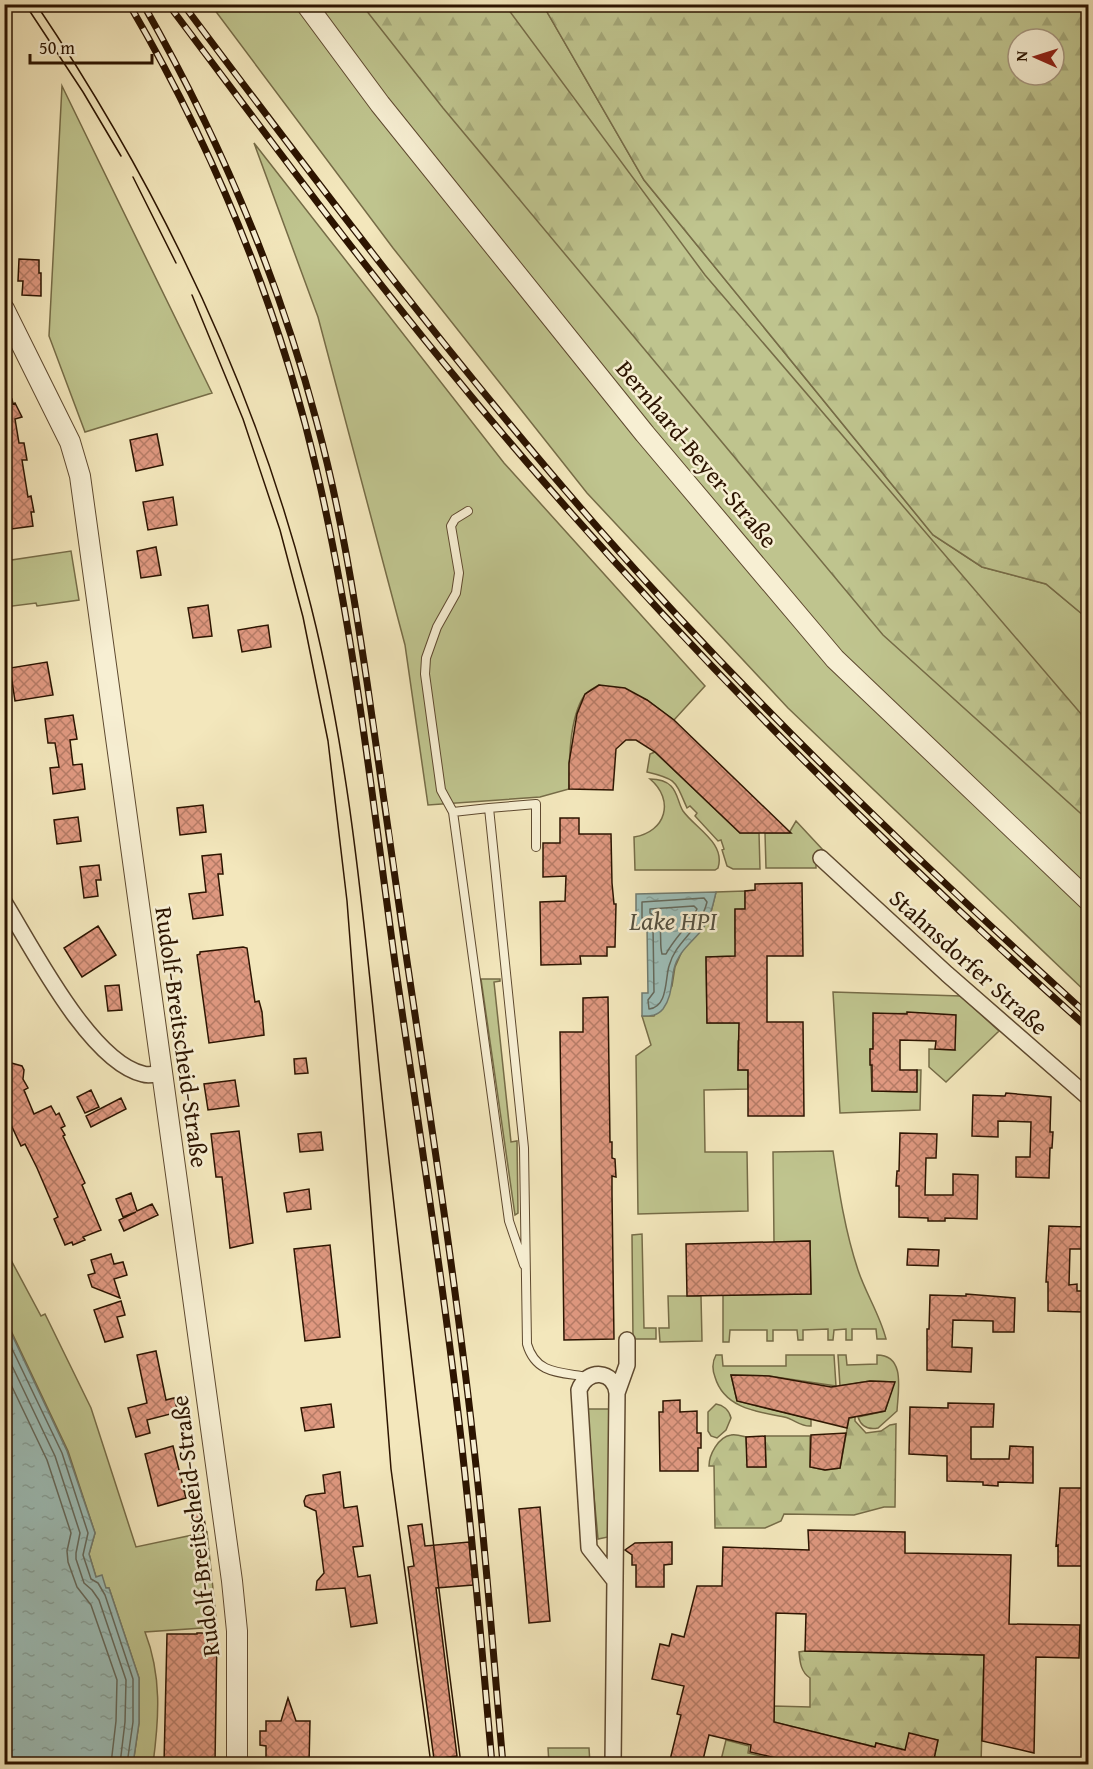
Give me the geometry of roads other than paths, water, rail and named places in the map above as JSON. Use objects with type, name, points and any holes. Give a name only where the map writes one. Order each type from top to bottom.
[{"type":"street","name":"Bernhard-Beyer-Straße","points":[[306,4],[387,114],[645,434],[835,659],[1089,900]]},
{"type":"street","name":"Rudolf-Breitscheid-Straße","points":[[4,309],[70,442],[80,476],[232,1581],[237,1630],[237,1764]]},
{"type":"street","name":"Stahnsdorfer Straße","points":[[821,858],[947,975],[1089,1097]]},
{"type":"street","points":[[4,902],[75,1017],[104,1049],[122,1065],[133,1071],[146,1075],[161,1073]]},
{"type":"street","points":[[617,1394],[627,1365],[627,1340]]},
{"type":"street","points":[[613,1764],[615,1581],[617,1394],[614,1383],[605,1375],[594,1374],[581,1384],[579,1395],[589,1548],[615,1581]]},
{"type":"lane","points":[[468,511],[455,519],[451,526],[459,573],[456,593],[437,627],[426,658],[425,674],[441,790],[453,812],[509,1221],[526,1273]]},
{"type":"lane","points":[[453,812],[536,804],[536,847]]},
{"type":"lane","points":[[489,808],[524,1148],[527,1344],[533,1359],[548,1370],[588,1377]]},
{"type":"water","name":"Lake HPI","points":[[716,892],[707,922],[676,963],[666,1004],[656,1014],[642,1016],[642,993],[648,993],[647,926],[636,926],[636,894]]},
{"type":"water","points":[[4,1318],[67,1451],[95,1533],[89,1554],[96,1577],[102,1575],[106,1588],[109,1588],[139,1678],[139,1723],[133,1764],[5,1764]]},
{"type":"tram line","points":[[25,4],[83,92],[121,156]]},
{"type":"tram line","points":[[36,4],[122,142],[196,284],[258,433],[284,509],[322,652],[335,717],[355,849],[412,1359],[461,1764]]},
{"type":"tram line","points":[[133,177],[176,263]]},
{"type":"tram line","points":[[192,295],[243,419],[280,530],[303,617],[328,741],[347,901],[391,1469],[431,1764]]},
{"type":"railway","points":[[129,4],[189,116],[242,233],[285,353],[318,476],[331,537],[353,660],[444,1301],[468,1504],[492,1764]]},
{"type":"railway","points":[[143,4],[197,105],[244,208],[265,261],[284,314],[317,423],[340,519],[367,682],[453,1276],[480,1503],[503,1764]]},
{"type":"railway","points":[[168,4],[375,278],[447,367],[597,542],[754,710],[836,792],[1003,951],[1088,1028]]},
{"type":"railway","points":[[183,4],[438,336],[544,466],[599,529],[716,656],[837,779],[1088,1015]]}]
